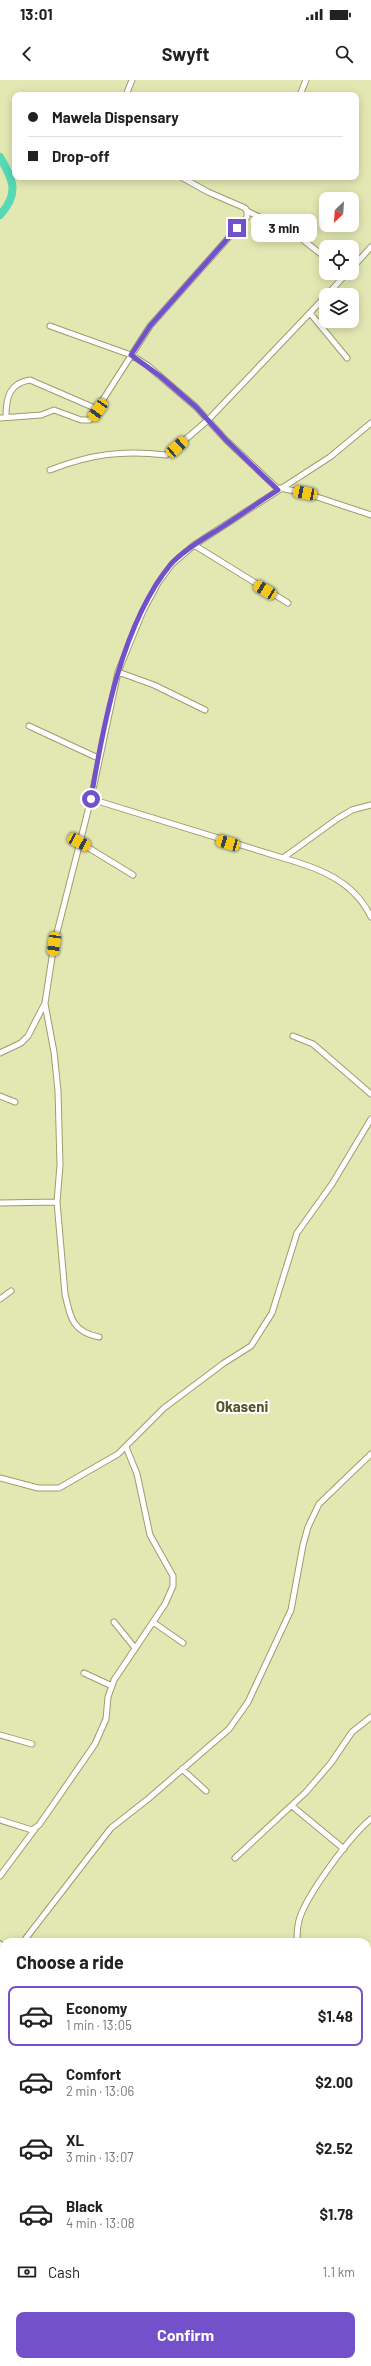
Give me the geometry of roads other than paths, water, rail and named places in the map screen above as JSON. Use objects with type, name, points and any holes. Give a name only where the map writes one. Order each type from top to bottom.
[{"type":"street","points":[[127,92],[132,80]]},
{"type":"street","points":[[301,92],[306,80]]},
{"type":"street","points":[[187,180],[298,236],[319,252]]},
{"type":"street","points":[[98,410],[30,380],[16,384],[9,391],[6,398],[3,417],[41,415],[54,410],[87,422],[98,410],[150,326],[247,217],[248,211]]},
{"type":"street","points":[[359,260],[371,247]]},
{"type":"street","points":[[332,288],[338,280]]},
{"type":"street","points":[[50,470],[74,461],[116,452],[166,455],[208,420],[319,303]]},
{"type":"street","points":[[310,313],[347,358]]},
{"type":"street","points":[[50,326],[131,355],[160,376],[279,489],[305,493],[371,515]]},
{"type":"street","points":[[0,1053],[11,1049],[28,1036],[45,1003],[54,944],[91,799],[98,758],[118,672],[143,611],[158,583],[172,564],[194,545],[330,457],[371,423]]},
{"type":"street","points":[[194,545],[288,603]]},
{"type":"street","points":[[118,672],[154,685],[205,710]]},
{"type":"street","points":[[29,726],[98,758]]},
{"type":"street","points":[[91,799],[308,865],[343,883],[365,905],[371,917]]},
{"type":"street","points":[[283,858],[337,819],[352,810],[371,805]]},
{"type":"street","points":[[79,842],[133,875]]},
{"type":"street","points":[[45,1003],[54,1052],[58,1091],[60,1165],[57,1202],[60,1244],[68,1308],[82,1333],[99,1337]]},
{"type":"street","points":[[293,1036],[313,1044],[371,1094]]},
{"type":"street","points":[[0,1096],[15,1102]]},
{"type":"street","points":[[0,1478],[38,1488],[59,1488],[110,1459],[126,1447],[164,1408],[224,1363],[251,1346],[272,1313],[290,1248],[297,1233],[340,1172],[371,1119]]},
{"type":"street","points":[[0,1203],[57,1202]]},
{"type":"street","points":[[0,1299],[11,1291]]},
{"type":"street","points":[[0,1876],[95,1744],[106,1719],[112,1686],[171,1591],[173,1576],[150,1535],[137,1474],[126,1447]]},
{"type":"street","points":[[26,1938],[111,1828],[148,1799],[229,1729],[248,1702],[291,1610],[303,1545],[313,1514],[319,1504],[371,1454]]},
{"type":"street","points":[[114,1622],[135,1648]]},
{"type":"street","points":[[153,1622],[183,1643]]},
{"type":"street","points":[[84,1673],[112,1686]]},
{"type":"street","points":[[235,1858],[292,1806],[331,1763],[352,1732],[371,1717]]},
{"type":"street","points":[[0,1735],[32,1744]]},
{"type":"street","points":[[182,1769],[206,1791]]},
{"type":"street","points":[[292,1806],[344,1849]]},
{"type":"street","points":[[297,1938],[300,1916],[344,1849],[371,1819]]},
{"type":"street","points":[[0,1820],[26,1829],[32,1830],[36,1827]]},
{"type":"waterway","points":[[0,157],[11,180],[12,186],[10,200],[0,215]]},
{"type":"district","name":"Okaseni","points":[[242,1406]]}]
